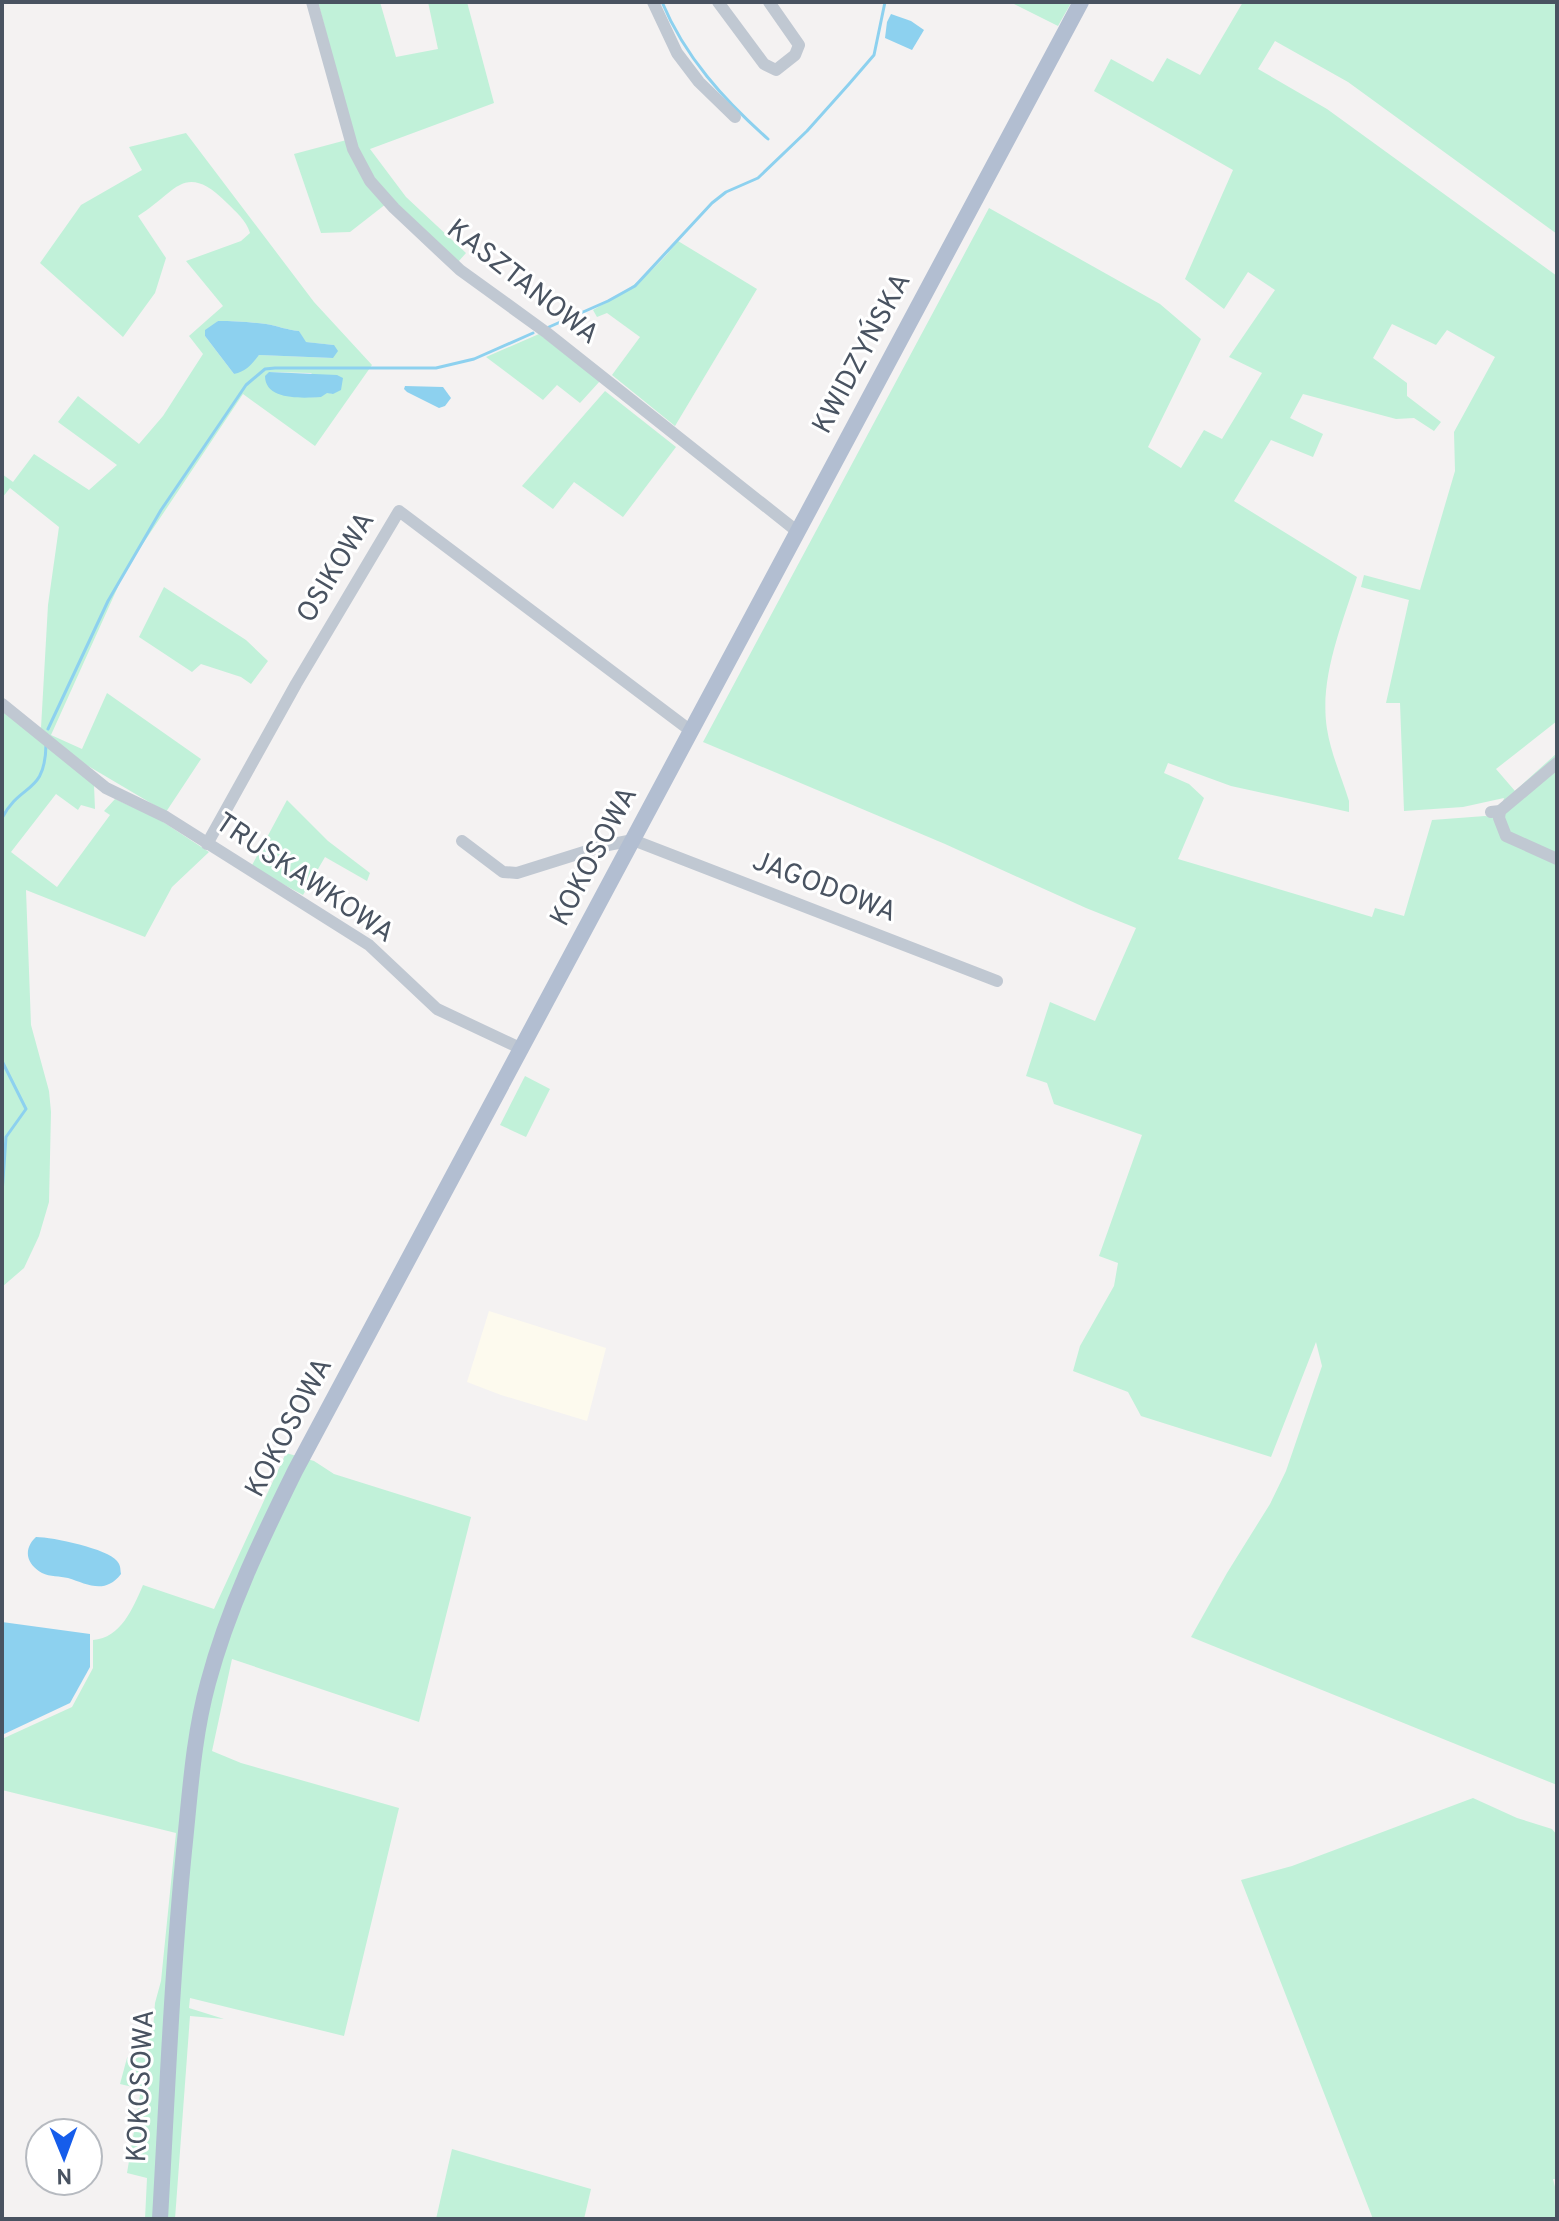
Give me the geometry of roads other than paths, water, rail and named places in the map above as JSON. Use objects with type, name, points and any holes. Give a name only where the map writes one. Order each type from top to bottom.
[{"type":"main road","name":"KWIDZYŃSKA","points":[[691,731],[1081,2]]},
{"type":"main road","name":"KOKOSOWA","points":[[160,2219],[178,1914],[192,1768],[207,1686],[218,1649],[249,1566],[272,1517],[691,731]]},
{"type":"street","name":"KASZTANOWA","points":[[312,2],[353,149],[370,181],[394,208],[460,270],[547,333],[798,532]]},
{"type":"street","points":[[653,2],[677,53],[699,82],[735,117]]},
{"type":"street","points":[[718,2],[764,64],[776,70],[795,55],[799,45],[769,2]]},
{"type":"street","name":"OSIKOWA","points":[[207,844],[296,684],[399,511],[691,731]]},
{"type":"street","name":"TRUSKAWKOWA","points":[[2,705],[106,788],[166,817],[369,945],[437,1009],[522,1049]]},
{"type":"street","points":[[1557,763],[1496,812],[1506,836],[1557,859]]},
{"type":"street","points":[[462,841],[503,872],[517,873],[603,846],[633,840]]},
{"type":"street","name":"JAGODOWA","points":[[633,840],[997,981]]},
{"type":"water","points":[[891,14],[911,21],[924,30],[912,50],[885,38]]},
{"type":"water","points":[[218,321],[266,324],[299,331],[306,342],[334,345],[338,351],[333,358],[259,355],[246,369],[234,374],[205,336],[205,330]]},
{"type":"water","points":[[269,372],[337,375],[343,378],[341,390],[333,394],[296,397],[271,390],[265,376]]},
{"type":"water","points":[[405,386],[443,387],[451,398],[439,408],[407,392]]},
{"type":"water","points":[[36,1537],[67,1541],[103,1552],[117,1561],[121,1574],[109,1584],[96,1586],[42,1573],[32,1565],[28,1556],[29,1546]]},
{"type":"water","points":[[2,1622],[90,1634],[90,1667],[70,1703],[2,1735]]},
{"type":"waterway","points":[[662,2],[682,41],[707,76],[768,139]]},
{"type":"waterway","points":[[549,327],[635,286],[712,203],[726,192],[758,178],[807,131],[874,55],[885,2]]},
{"type":"waterway","points":[[48,729],[108,601],[161,510],[246,385],[265,369],[436,368],[474,359],[533,333]]},
{"type":"waterway","points":[[2,818],[17,798],[37,781],[45,761],[46,745]]},
{"type":"waterway","points":[[2,1061],[26,1109],[6,1137],[2,1194]]}]
